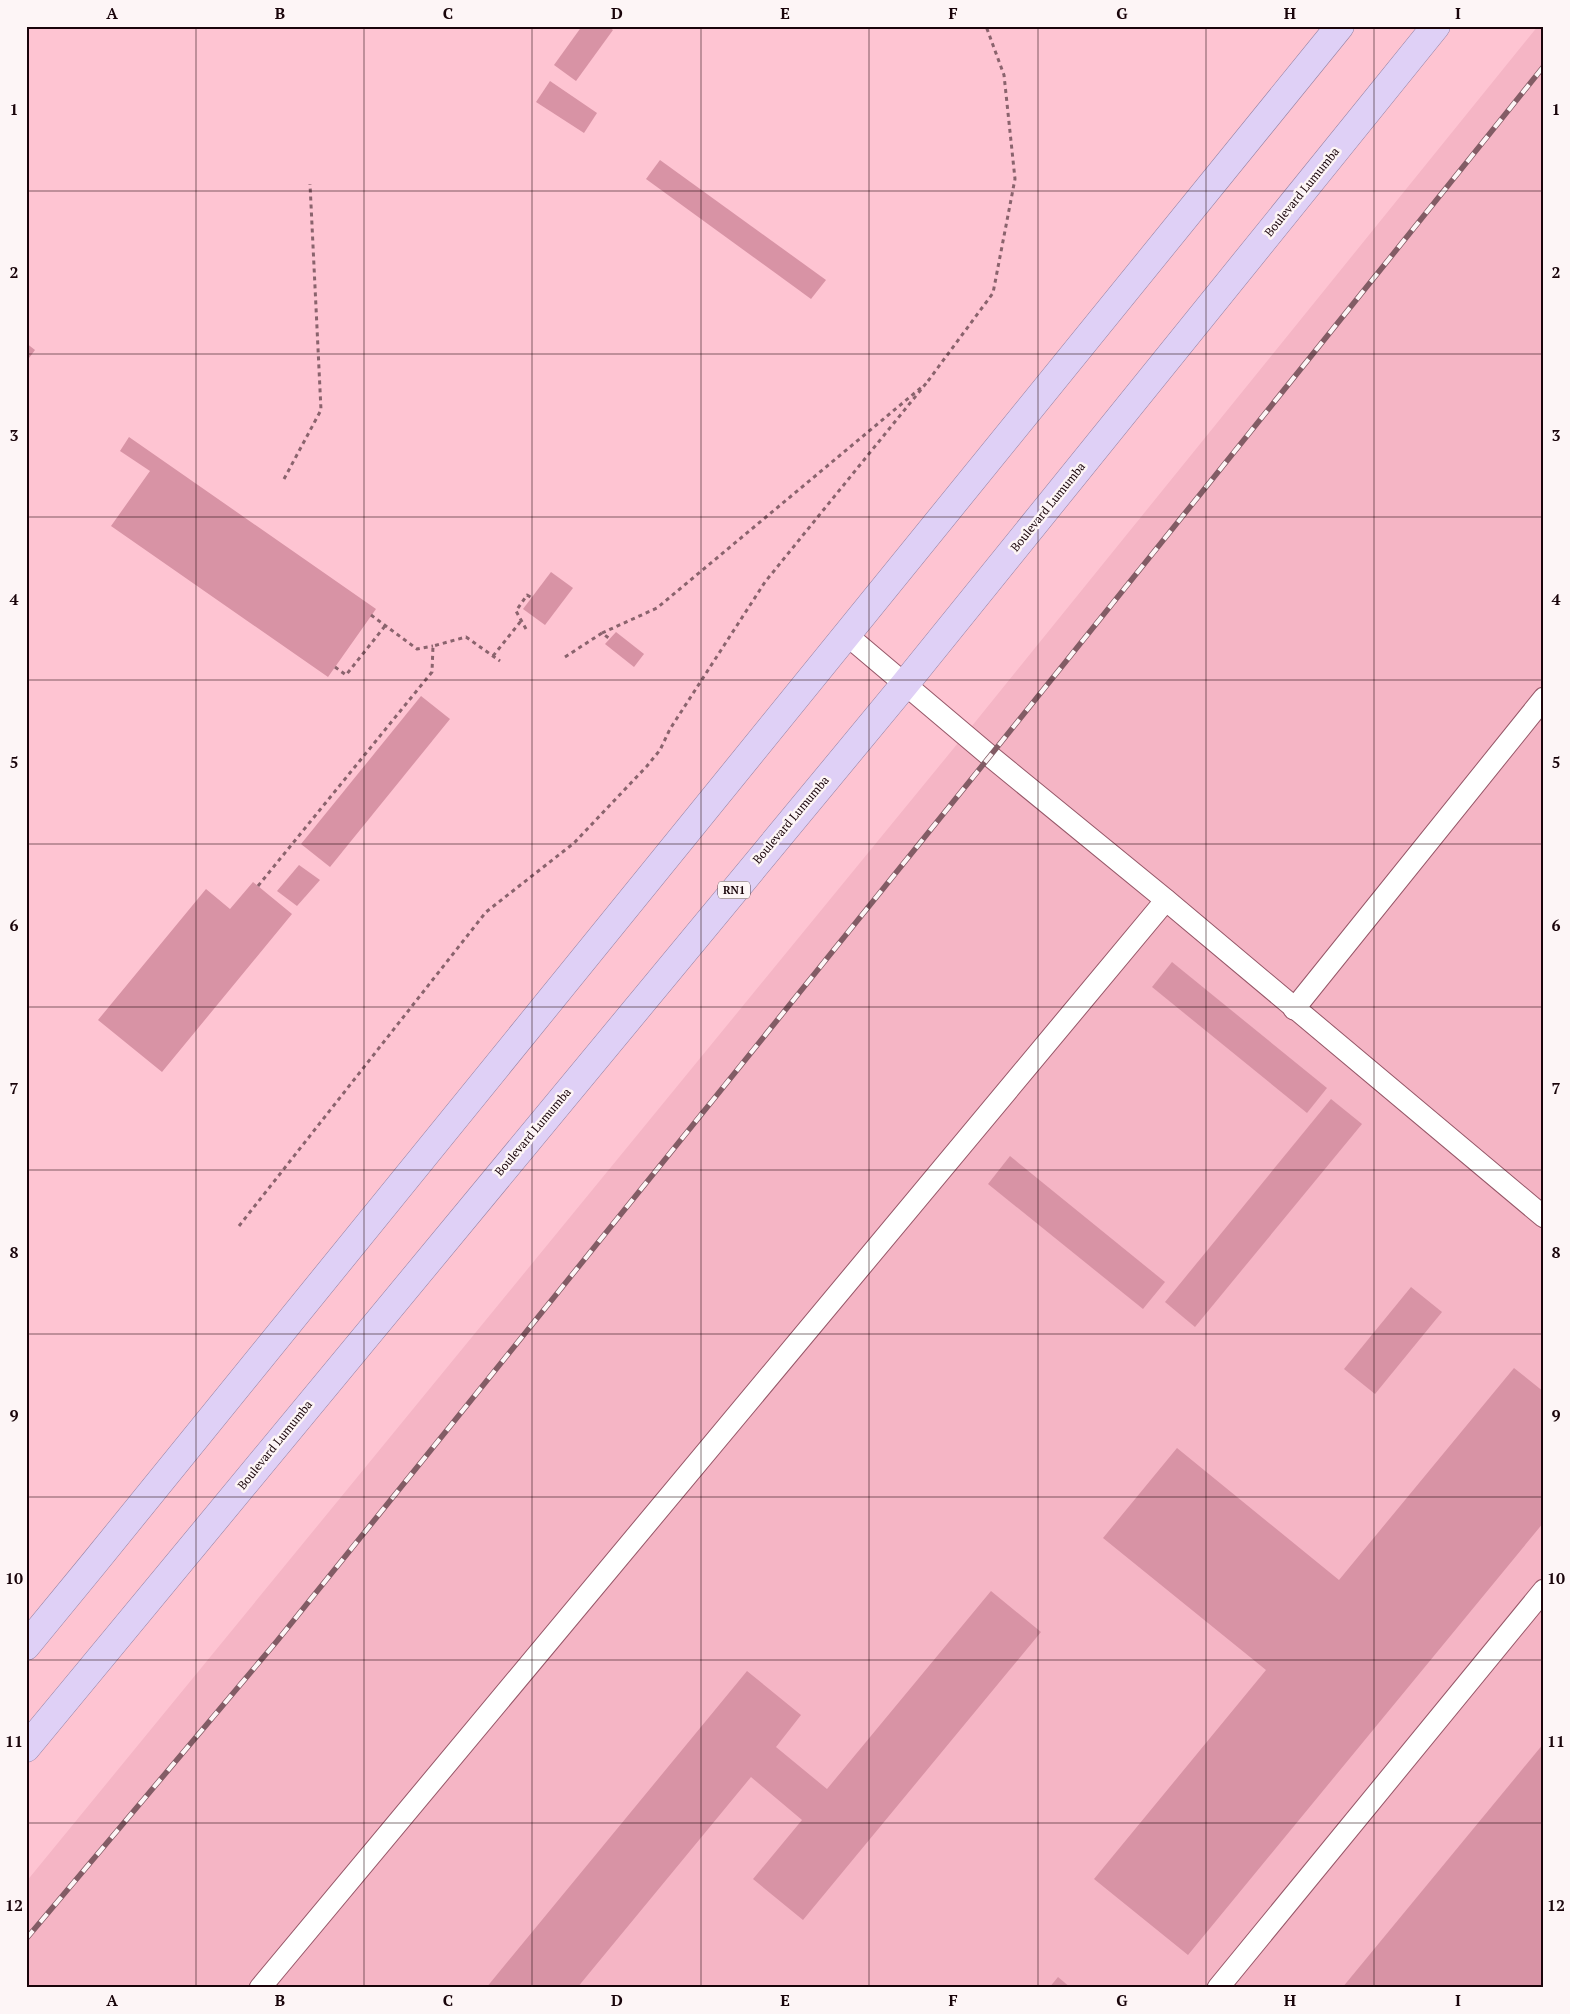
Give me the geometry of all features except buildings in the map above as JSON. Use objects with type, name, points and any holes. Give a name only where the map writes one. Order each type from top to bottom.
[{"type":"highway","points":[[26,1646],[260,1361],[1340,26]]},
{"type":"highway","name":"Boulevard Lumumba","points":[[26,1748],[905,684],[1436,26]]},
{"type":"lane","points":[[848,636],[1544,1217]]},
{"type":"lane","points":[[1294,1009],[1544,698]]},
{"type":"lane","points":[[260,1988],[1166,900]]},
{"type":"lane","points":[[1218,1988],[1544,1590]]},
{"type":"path","points":[[239,1226],[486,912],[574,843],[660,750],[670,730],[765,582],[928,381],[993,292],[1015,179],[1004,75],[986,26]]},
{"type":"path","points":[[284,479],[321,410],[310,184]]},
{"type":"path","points":[[565,657],[602,633],[657,608],[928,381]]},
{"type":"path","points":[[526,629],[516,610],[527,595],[532,598]]},
{"type":"path","points":[[371,615],[417,649],[466,637],[500,661]]},
{"type":"path","points":[[493,656],[521,621]]},
{"type":"path","points":[[335,667],[346,675],[385,626]]},
{"type":"path","points":[[602,633],[610,639]]},
{"type":"path","points":[[258,886],[432,672],[433,646]]},
{"type":"shaded area","points":[[1538,26],[1544,26],[1544,1988],[26,1988],[26,1882],[976,721]]},
{"type":"railway","points":[[26,1939],[277,1641],[1544,66]]}]
